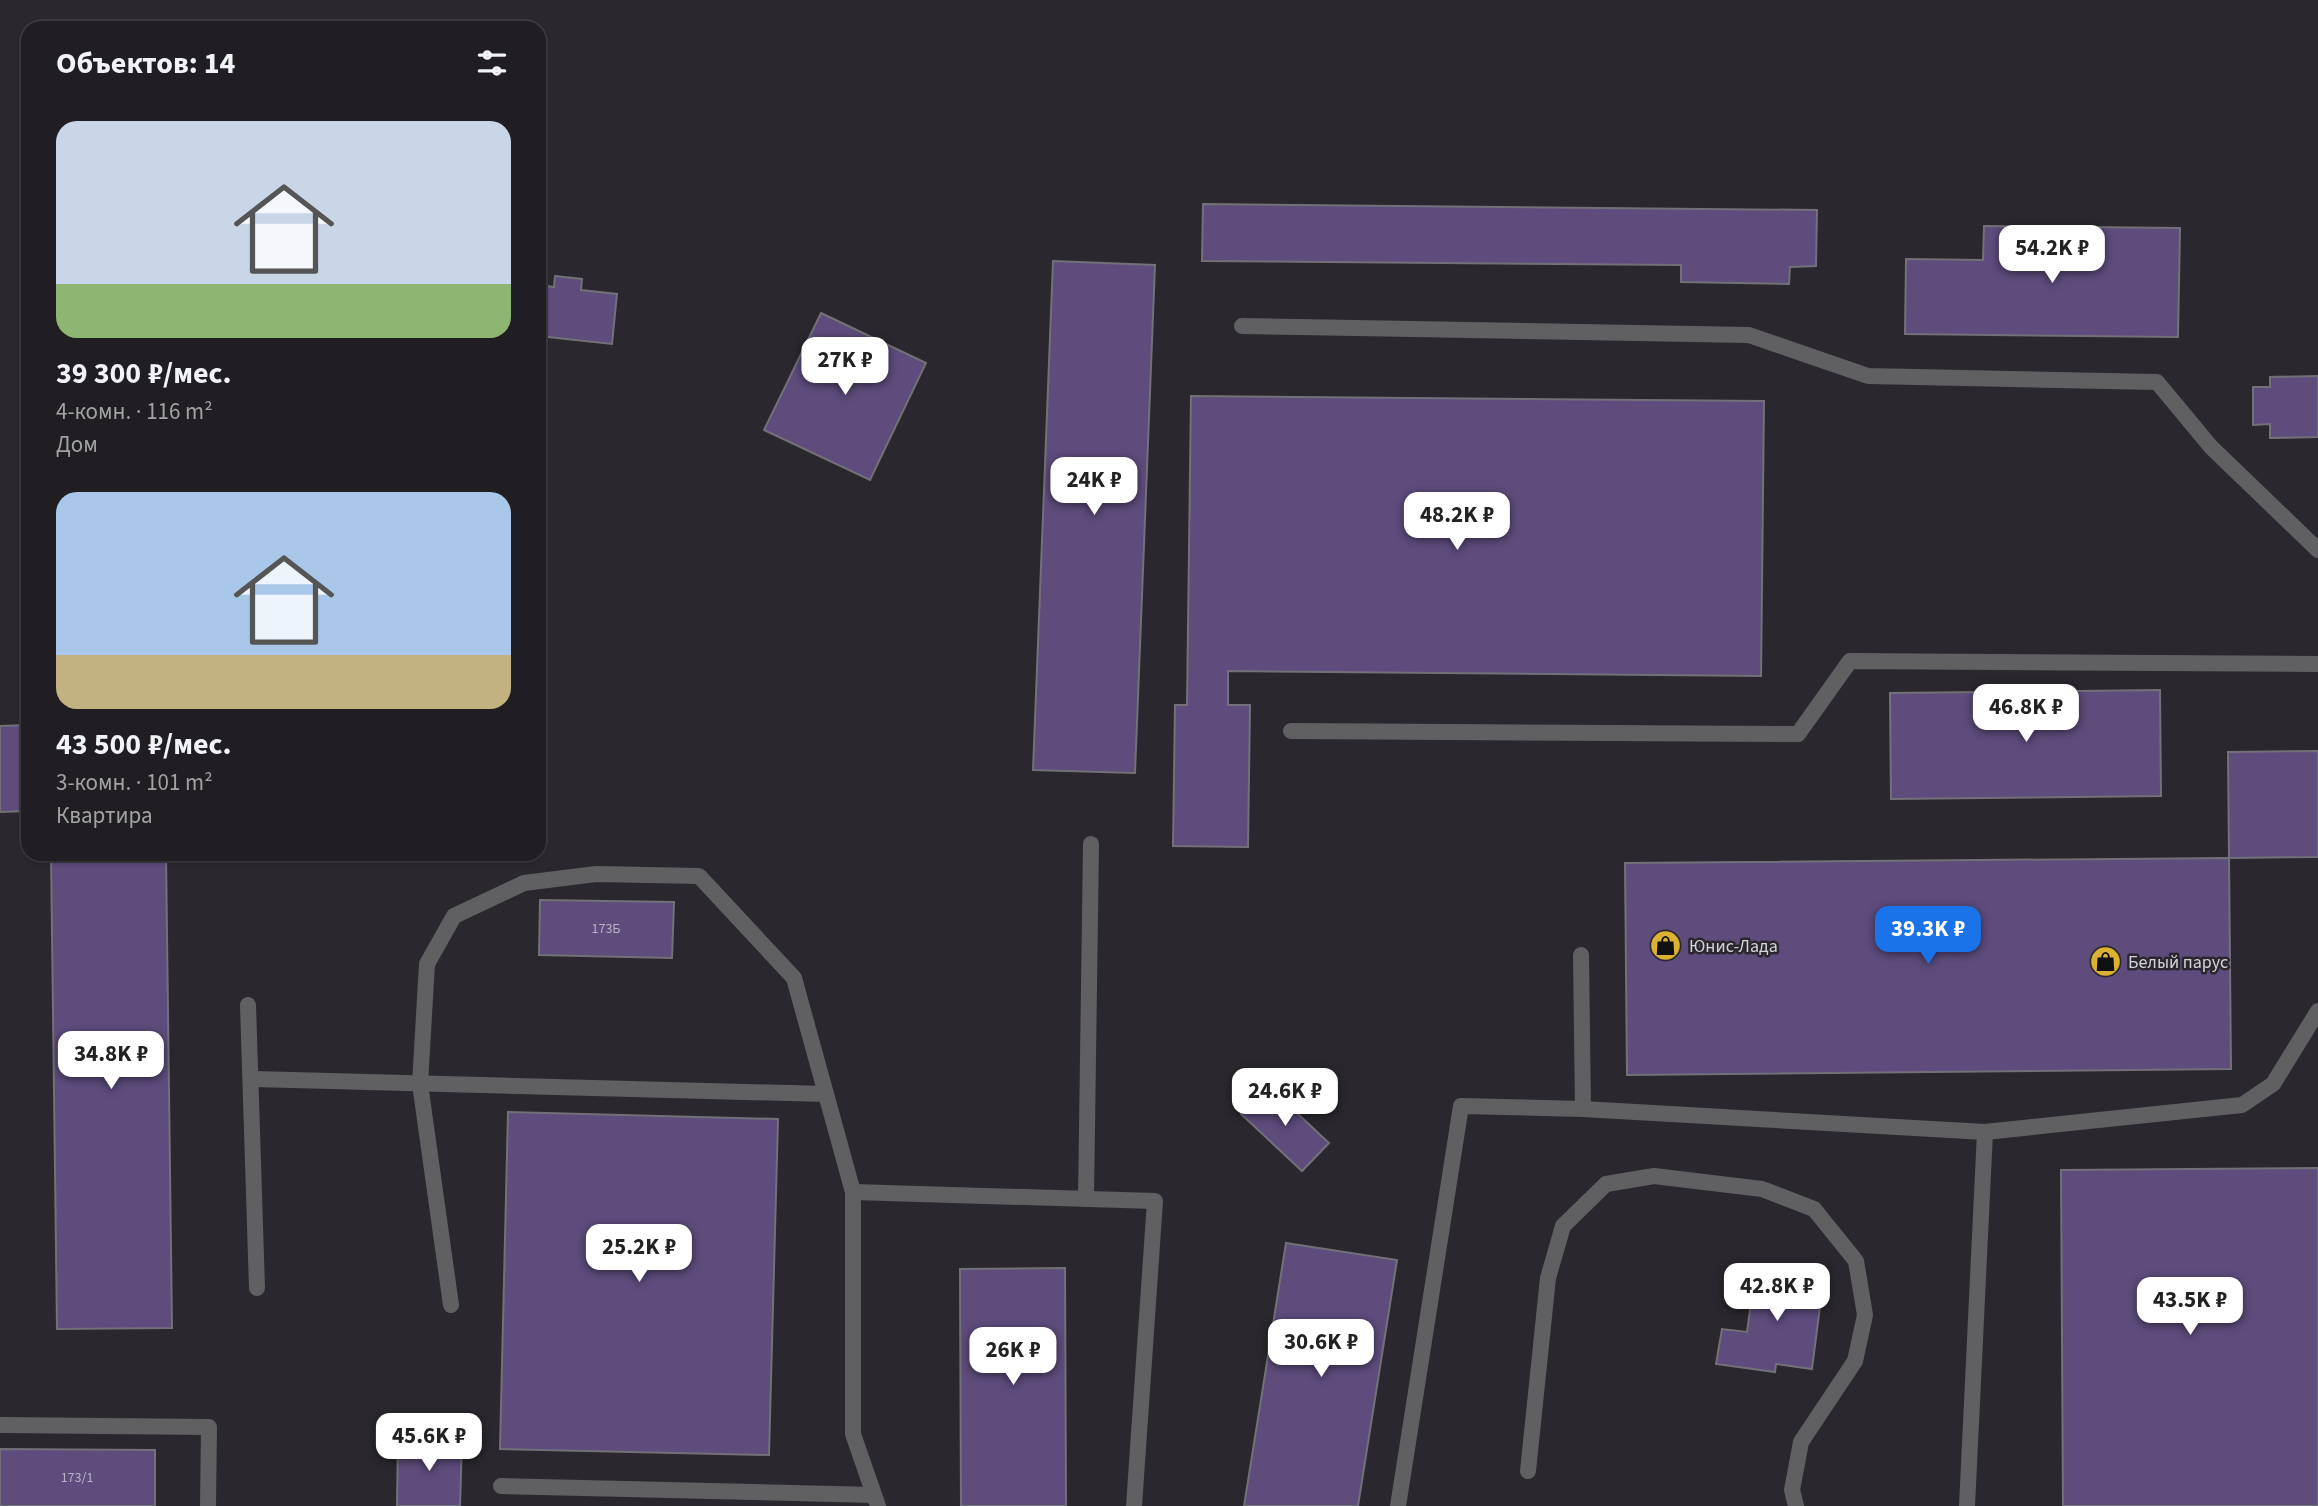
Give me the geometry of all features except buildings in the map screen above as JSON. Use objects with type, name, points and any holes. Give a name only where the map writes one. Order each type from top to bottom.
[{"type":"lane","points":[[1242,326],[1749,335],[1868,376],[2157,382],[2211,447],[2318,550]]},
{"type":"lane","points":[[1291,731],[1798,734],[1850,661],[2318,664]]},
{"type":"lane","points":[[1086,1199],[1091,844]]},
{"type":"lane","points":[[451,1304],[419,1084],[427,964],[454,916],[524,883],[596,874],[699,876],[794,978],[853,1192],[853,1434],[876,1500],[501,1486]]},
{"type":"lane","points":[[1581,955],[1583,1109]]},
{"type":"lane","points":[[248,1005],[257,1288]]},
{"type":"lane","points":[[1398,1506],[1461,1106],[1583,1109],[1985,1132],[2242,1105],[2273,1084],[2318,1011]]},
{"type":"lane","points":[[251,1079],[826,1094]]},
{"type":"lane","points":[[1966,1506],[1985,1132]]},
{"type":"lane","points":[[1528,1471],[1548,1278],[1563,1226],[1606,1184],[1654,1176],[1762,1189],[1814,1209],[1856,1261],[1865,1315],[1855,1361],[1801,1442],[1792,1490],[1796,1506]]},
{"type":"lane","points":[[853,1192],[1155,1201],[1134,1506]]},
{"type":"lane","points":[[0,1425],[209,1427],[208,1506]]},
{"type":"place","name":"Юнис-Лада","points":[[1666,946]]},
{"type":"place","name":"Белый парус","points":[[2105,962]]}]
